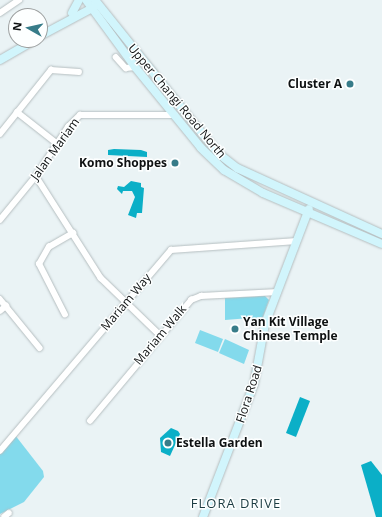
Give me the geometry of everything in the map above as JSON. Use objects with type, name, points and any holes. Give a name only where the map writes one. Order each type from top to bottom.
[{"type":"street","points":[[0,13],[19,0]]},
{"type":"street","points":[[76,13],[79,0]]},
{"type":"street","points":[[48,31],[93,2]]},
{"type":"street","name":"Upper Changi Road North","points":[[93,2],[100,21],[135,67],[176,115],[201,148],[234,178],[307,213],[382,244]]},
{"type":"street","name":"Upper Changi Road North","points":[[93,2],[184,112],[226,160],[252,178],[382,234]]},
{"type":"street","points":[[48,27],[76,13],[100,21]]},
{"type":"street","points":[[0,55],[12,48]]},
{"type":"street","points":[[0,60],[20,48]]},
{"type":"street","name":"Upper Changi Road North","points":[[116,57],[126,68],[135,67]]},
{"type":"street","points":[[0,134],[51,70],[79,72]]},
{"type":"street","points":[[17,112],[58,144]]},
{"type":"street","name":"Jalan Mariam","points":[[0,220],[36,176],[80,115],[176,115]]},
{"type":"street","points":[[36,176],[102,278],[125,303],[160,335]]},
{"type":"street","points":[[278,292],[311,203]]},
{"type":"street","points":[[65,315],[39,264],[49,247],[73,233]]},
{"type":"street","name":"Mariam Way","points":[[0,451],[170,250],[297,241]]},
{"type":"street","name":"Mariam Walk","points":[[90,421],[160,335],[195,298],[278,292]]},
{"type":"street","name":"Flora Road","points":[[203,517],[254,384],[265,324],[278,292]]},
{"type":"street","points":[[0,299],[40,348]]},
{"type":"street","points":[[0,311],[6,306]]},
{"type":"shaded area","points":[[108,150],[141,150],[147,152],[147,157],[108,155]]},
{"type":"shaded area","points":[[131,181],[141,183],[141,187],[144,188],[142,213],[137,213],[136,218],[128,215],[135,197],[132,191],[123,191],[122,194],[117,189],[118,186],[124,187]]},
{"type":"shaded area","points":[[265,296],[269,300],[263,317],[225,320],[225,298]]},
{"type":"shaded area","points":[[200,330],[223,339],[218,352],[195,343]]},
{"type":"shaded area","points":[[225,339],[249,350],[244,364],[219,353]]},
{"type":"shaded area","points":[[300,397],[310,401],[296,437],[286,433]]},
{"type":"shaded area","name":"Estella Garden","points":[[171,428],[178,431],[180,434],[170,456],[161,452],[160,438]]},
{"type":"shaded area","points":[[15,435],[43,471],[44,477],[24,502],[0,514],[0,453]]},
{"type":"shaded area","points":[[371,461],[382,475],[382,517],[376,517],[361,465]]},
{"type":"place","name":"Cluster A","points":[[350,84]]},
{"type":"place","name":"Komo Shoppes","points":[[175,163]]},
{"type":"place","name":"Yan Kit Village Chinese Temple","points":[[235,329]]},
{"type":"place","name":"Estella Garden","points":[[168,443]]},
{"type":"district","name":"FLORA DRIVE","points":[[236,503]]}]
